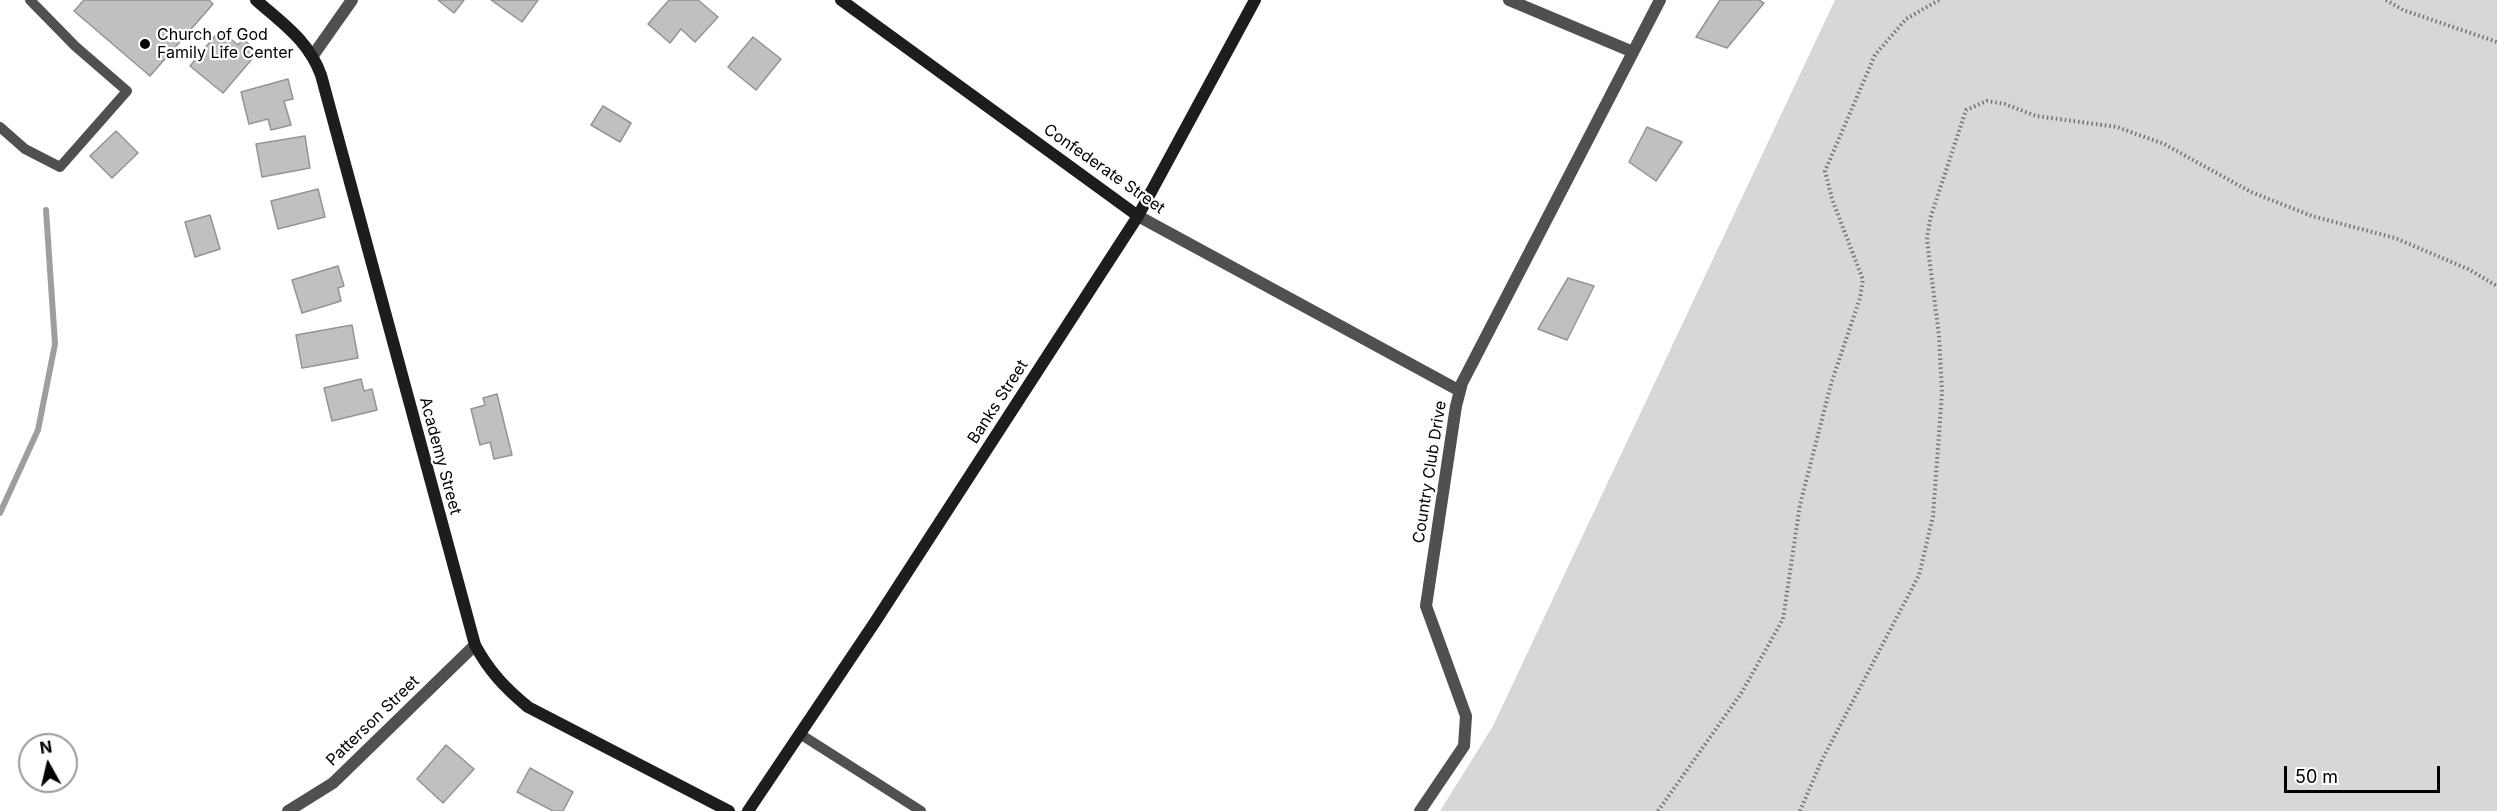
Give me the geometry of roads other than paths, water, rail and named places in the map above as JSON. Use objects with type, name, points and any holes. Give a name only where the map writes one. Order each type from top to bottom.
[{"type":"street","name":"Academy Street","points":[[256,0],[302,40],[314,54],[475,645],[501,685],[528,707],[729,811]]},
{"type":"street","points":[[314,54],[352,0]]},
{"type":"street","name":"Confederate Street","points":[[841,0],[1138,216],[1460,391]]},
{"type":"street","name":"Banks Street","points":[[748,811],[1138,216],[1255,0]]},
{"type":"street","points":[[1509,0],[1633,52]]},
{"type":"street","name":"Country Club Drive","points":[[1420,811],[1464,746],[1466,716],[1426,606],[1460,391],[1660,0]]},
{"type":"street","name":"Patterson Street","points":[[288,811],[333,783],[475,645]]},
{"type":"lane","points":[[0,127],[25,149],[60,167],[127,91],[75,46],[30,0]]},
{"type":"lane","points":[[800,734],[921,811]]},
{"type":"waterway","points":[[0,513],[38,430],[55,344],[46,210]]},
{"type":"place","name":"Church of God Family Life Center","points":[[145,44]]}]
